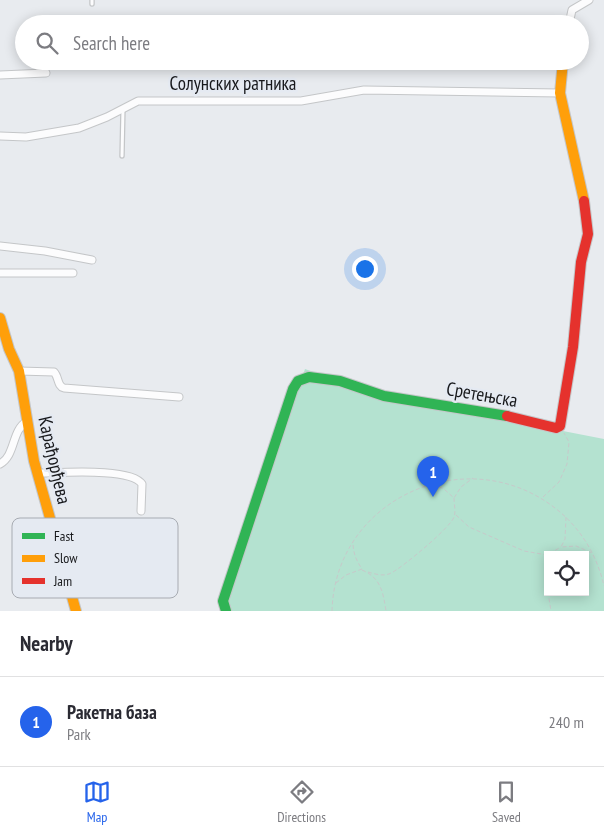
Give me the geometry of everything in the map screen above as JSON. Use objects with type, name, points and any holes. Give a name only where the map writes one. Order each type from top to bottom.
[{"type":"street","points":[[571,15],[572,10],[589,0]]},
{"type":"street","points":[[560,426],[573,347],[581,262],[588,234],[585,206],[572,157],[560,93],[561,70]]},
{"type":"street","points":[[0,75],[46,73]]},
{"type":"street","name":"Солунских ратника","points":[[0,136],[26,137],[79,128],[107,117],[138,101],[301,101],[364,90],[560,93]]},
{"type":"street","points":[[0,246],[45,250],[92,260]]},
{"type":"street","points":[[0,273],[73,273]]},
{"type":"street","name":"Карађорђева","points":[[0,318],[9,349],[19,372],[37,473],[50,518]]},
{"type":"street","points":[[19,372],[54,372],[61,387],[67,389],[179,397]]},
{"type":"street","name":"Сретењска","points":[[225,608],[223,601],[242,540],[293,389],[298,382],[309,378],[340,381],[384,396],[511,416],[556,428],[560,426]]},
{"type":"street","points":[[0,464],[9,456],[18,430],[27,421]]},
{"type":"street","points":[[37,473],[106,472],[136,478],[142,484],[141,511]]},
{"type":"street","name":"Карађорђева","points":[[72,598],[76,611]]},
{"type":"lane","points":[[122,156],[123,108]]},
{"type":"path","points":[[542,498],[559,482],[567,464],[569,442],[560,426]]},
{"type":"path","points":[[368,572],[381,575],[390,574],[436,538],[452,523],[455,515],[454,498],[461,487],[474,478]]},
{"type":"path","points":[[332,611],[336,584],[343,562],[353,542],[365,526],[379,511],[407,493],[432,483],[453,479],[497,480],[520,487],[542,498],[566,516],[581,534],[593,553],[602,575],[604,586]]},
{"type":"path","points":[[432,483],[444,489],[454,498]]},
{"type":"path","points":[[455,515],[469,527],[524,551],[544,555]]},
{"type":"path","points":[[555,551],[561,547],[565,539],[566,516]]},
{"type":"path","points":[[353,542],[353,552],[356,561],[362,569],[378,580],[384,594],[386,611]]},
{"type":"path","points":[[561,547],[576,546],[593,553]]},
{"type":"path","points":[[336,584],[346,575],[362,569]]},
{"type":"path","points":[[549,596],[551,611]]},
{"type":"green space","points":[[305,369],[384,396],[604,439],[604,611],[229,611],[227,602]]},
{"type":"traffic: fast","points":[[226,611],[223,601],[293,389],[298,381],[309,377],[340,381],[384,396],[507,416]]},
{"type":"traffic: slow","points":[[562,70],[560,93],[584,201]]},
{"type":"traffic: slow","points":[[0,318],[9,349],[19,371],[34,461],[50,518]]},
{"type":"traffic: slow","points":[[72,598],[76,611]]},
{"type":"traffic: jam","points":[[507,416],[556,428],[560,426],[573,347],[581,262],[588,234],[584,201]]},
{"type":"place","name":"Ракетна база","points":[[433,497]]}]
